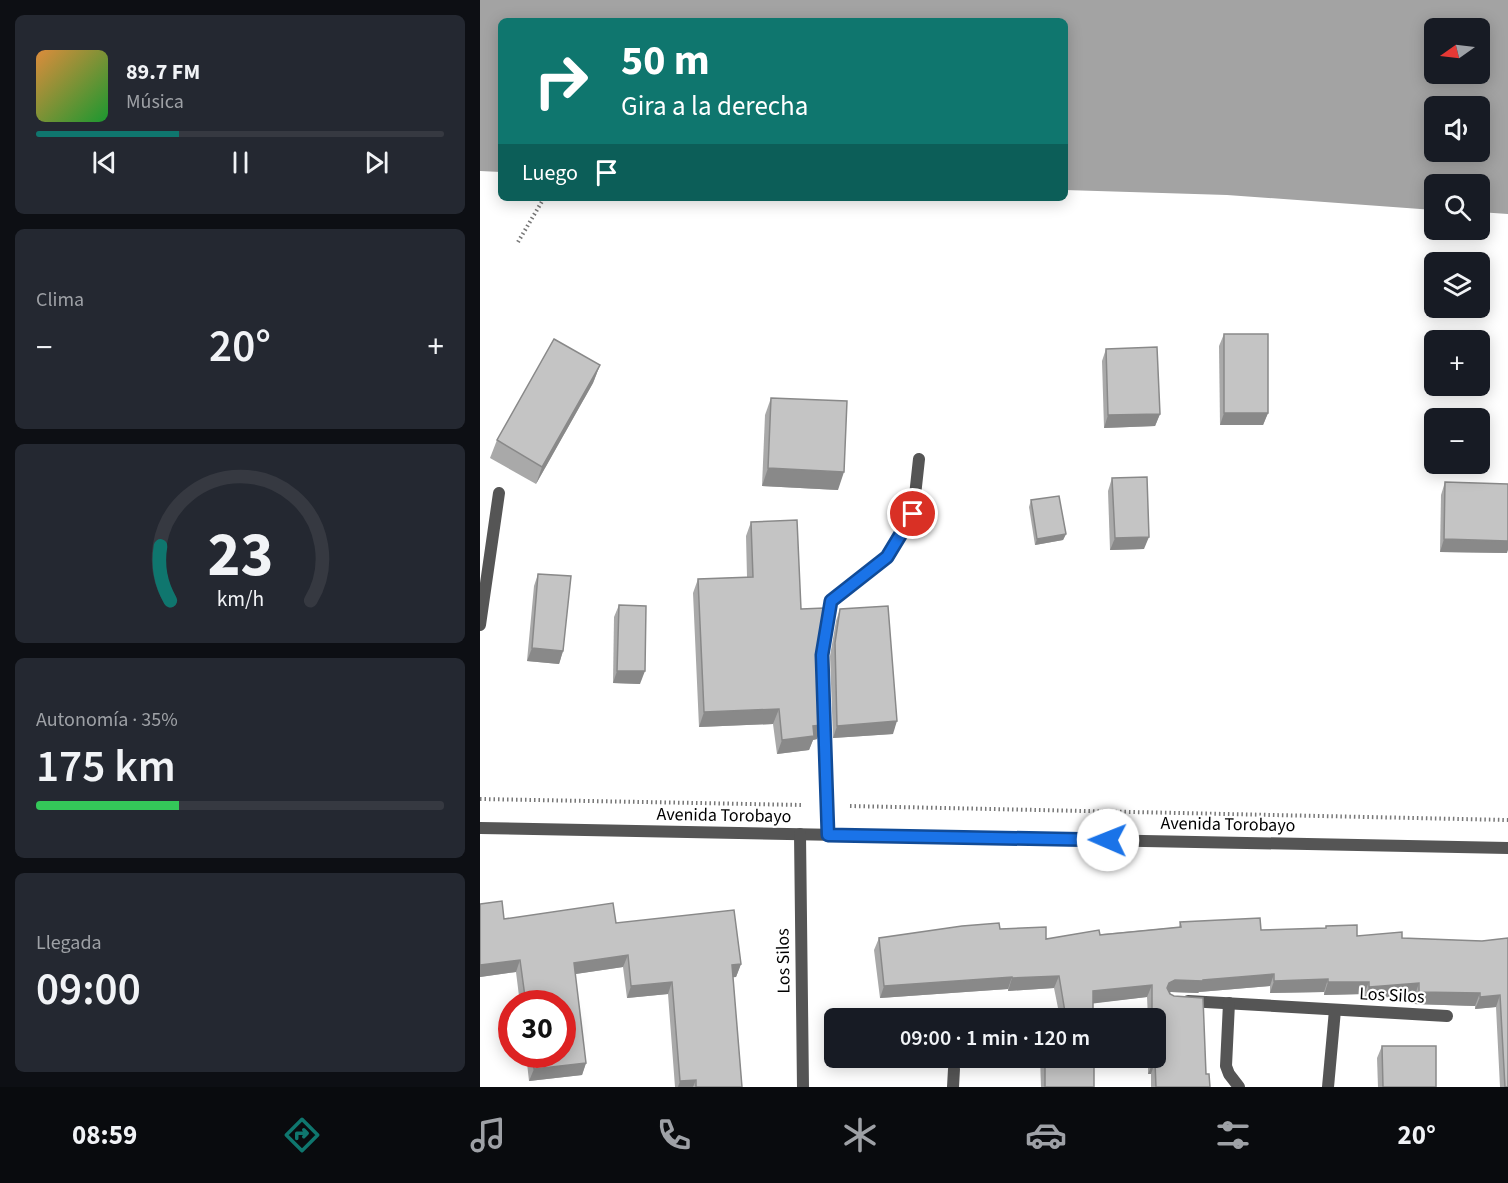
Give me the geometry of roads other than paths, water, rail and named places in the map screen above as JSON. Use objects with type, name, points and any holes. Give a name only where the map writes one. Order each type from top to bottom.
[{"type":"street","points":[[828,835],[822,655],[831,601],[887,557],[913,514],[919,459]]},
{"type":"street","points":[[480,625],[500,493]]},
{"type":"street","name":"Avenida Torobayo","points":[[480,828],[1508,848]]},
{"type":"street","name":"Los Silos","points":[[800,834],[803,1087]]},
{"type":"street","name":"Los Silos","points":[[1172,1000],[1447,1016]]},
{"type":"street","points":[[1228,1003],[1226,1066],[1239,1087]]},
{"type":"street","name":"Los Silos","points":[[1328,1087],[1335,1010]]},
{"type":"street","points":[[953,1087],[954,1069]]}]
